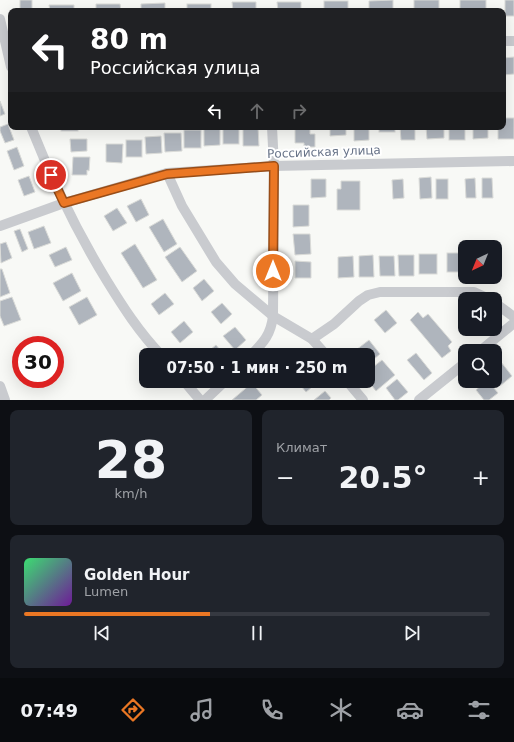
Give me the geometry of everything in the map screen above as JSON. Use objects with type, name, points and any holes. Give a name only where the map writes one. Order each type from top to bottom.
[{"type":"street","points":[[0,19],[8,48]]},
{"type":"street","points":[[32,130],[44,161],[81,237],[120,304],[145,338],[154,348]]},
{"type":"street","points":[[257,348],[268,336],[272,328],[273,316],[274,166],[272,130]]},
{"type":"street","name":"Российская улица","points":[[0,226],[64,203],[167,174],[274,166],[514,161]]},
{"type":"street","points":[[167,174],[182,206],[216,262],[235,284],[273,316],[312,339],[320,348]]},
{"type":"street","points":[[312,339],[334,324],[359,301],[368,295],[380,292],[458,292]]},
{"type":"street","points":[[502,308],[514,316]]},
{"type":"street","points":[[488,344],[514,323]]},
{"type":"street","points":[[419,400],[458,369]]},
{"type":"street","points":[[0,386],[5,400]]},
{"type":"street","points":[[190,388],[200,400]]},
{"type":"street","points":[[205,400],[218,388]]},
{"type":"street","points":[[353,388],[363,400]]},
{"type":"building","points":[[20,0],[32,0],[32,8],[20,8]]},
{"type":"building","points":[[393,0],[393,8],[369,8],[369,1]]},
{"type":"building","points":[[414,0],[439,0],[439,8],[414,8]]},
{"type":"building","points":[[460,0],[486,0],[486,8],[460,8]]},
{"type":"building","points":[[505,0],[514,0],[514,16],[506,16]]},
{"type":"building","points":[[324,1],[348,1],[348,8],[324,8]]},
{"type":"building","points":[[232,2],[256,2],[256,8],[233,8]]},
{"type":"building","points":[[277,2],[301,2],[301,8],[278,8]]},
{"type":"building","points":[[165,3],[165,8],[141,8],[141,4]]},
{"type":"building","points":[[96,4],[120,4],[121,8],[96,8]]},
{"type":"building","points":[[187,4],[211,4],[211,8],[187,8]]},
{"type":"building","points":[[49,5],[74,5],[74,8],[50,8]]},
{"type":"building","points":[[514,57],[514,74],[506,75],[506,58]]},
{"type":"building","points":[[0,101],[5,114],[0,116]]},
{"type":"building","points":[[506,118],[514,118],[514,139],[498,139],[498,130],[506,130]]},
{"type":"building","points":[[8,124],[8,130],[10,130],[14,140],[5,143],[0,127]]},
{"type":"building","points":[[61,130],[78,130],[78,131]]},
{"type":"building","points":[[184,130],[201,130],[201,148],[184,148]]},
{"type":"building","points":[[204,130],[220,130],[220,145],[204,146]]},
{"type":"building","points":[[223,130],[239,130],[239,144],[223,144]]},
{"type":"building","points":[[243,130],[258,130],[259,146],[243,146]]},
{"type":"building","points":[[295,130],[310,130],[310,134],[315,134],[315,147],[304,147],[304,143],[295,143]]},
{"type":"building","points":[[330,130],[346,130],[346,135],[330,136]]},
{"type":"building","points":[[354,130],[369,130],[369,140],[354,141]]},
{"type":"building","points":[[379,130],[395,130],[395,132],[379,132]]},
{"type":"building","points":[[400,130],[415,130],[415,140],[401,140]]},
{"type":"building","points":[[426,130],[444,130],[444,138],[427,139]]},
{"type":"building","points":[[449,130],[465,130],[465,140],[449,140]]},
{"type":"building","points":[[473,130],[488,130],[488,138],[473,139]]},
{"type":"building","points":[[164,133],[181,133],[182,151],[165,152]]},
{"type":"building","points":[[161,136],[162,153],[146,154],[145,137]]},
{"type":"building","points":[[70,139],[87,139],[87,151],[71,152]]},
{"type":"building","points":[[126,140],[142,140],[142,157],[126,157]]},
{"type":"building","points":[[106,144],[123,144],[122,163],[106,162]]},
{"type":"building","points":[[17,147],[24,166],[14,170],[7,151]]},
{"type":"building","points":[[73,157],[90,157],[89,171],[87,170],[87,175],[72,175]]},
{"type":"building","points":[[29,176],[35,192],[24,196],[18,180]]},
{"type":"building","points":[[431,177],[432,198],[420,199],[419,178]]},
{"type":"building","points":[[475,178],[476,198],[466,198],[465,179]]},
{"type":"building","points":[[482,178],[492,178],[493,198],[482,198]]},
{"type":"building","points":[[311,179],[326,179],[326,197],[311,198]]},
{"type":"building","points":[[403,179],[404,198],[393,199],[392,180]]},
{"type":"building","points":[[436,179],[448,179],[448,199],[436,199]]},
{"type":"building","points":[[341,181],[360,181],[360,210],[337,210],[337,189],[341,189]]},
{"type":"building","points":[[141,199],[149,215],[136,222],[127,206]]},
{"type":"building","points":[[293,205],[309,205],[309,226],[293,227]]},
{"type":"building","points":[[117,208],[127,223],[113,231],[104,216]]},
{"type":"building","points":[[163,219],[177,244],[164,252],[149,227]]},
{"type":"building","points":[[44,226],[51,243],[34,249],[28,232]]},
{"type":"building","points":[[20,229],[28,249],[22,252],[14,231]]},
{"type":"building","points":[[293,234],[310,234],[311,254],[295,255]]},
{"type":"building","points":[[6,242],[12,258],[1,263],[0,244]]},
{"type":"building","points":[[135,244],[157,280],[143,288],[121,253]]},
{"type":"building","points":[[66,247],[72,260],[55,267],[49,255]]},
{"type":"building","points":[[180,247],[197,271],[182,282],[165,257]]},
{"type":"building","points":[[447,253],[458,253],[458,272],[447,272]]},
{"type":"building","points":[[419,254],[437,254],[437,274],[419,274]]},
{"type":"building","points":[[373,255],[374,277],[359,277],[359,256]]},
{"type":"building","points":[[398,255],[414,255],[414,276],[399,276]]},
{"type":"building","points":[[353,256],[354,277],[338,278],[338,257]]},
{"type":"building","points":[[379,256],[394,256],[395,276],[380,276]]},
{"type":"building","points":[[295,261],[311,262],[311,278],[295,278]]},
{"type":"building","points":[[0,269],[2,269],[10,293],[0,297]]},
{"type":"building","points":[[72,273],[81,291],[63,301],[53,283]]},
{"type":"building","points":[[204,279],[214,291],[202,301],[193,288]]},
{"type":"building","points":[[165,293],[174,304],[159,315],[151,304]]},
{"type":"building","points":[[12,297],[21,320],[4,326],[0,316],[0,301]]},
{"type":"building","points":[[87,297],[97,315],[79,325],[69,307]]},
{"type":"building","points":[[222,303],[232,314],[221,324],[211,312]]},
{"type":"building","points":[[386,310],[397,323],[385,333],[374,320]]},
{"type":"building","points":[[418,312],[423,318],[428,314],[452,342],[448,346],[451,351],[442,358],[410,320]]},
{"type":"building","points":[[184,321],[193,332],[180,343],[171,332]]},
{"type":"building","points":[[235,327],[246,340],[237,348],[233,348],[223,336]]},
{"type":"building","points":[[369,340],[380,354],[375,358],[375,348],[359,348]]},
{"type":"building","points":[[416,353],[432,373],[424,380],[407,360]]},
{"type":"building","points":[[382,360],[395,375],[376,391],[374,388],[375,388],[375,366]]},
{"type":"building","points":[[502,363],[512,376],[502,384]]},
{"type":"building","points":[[397,379],[408,392],[398,400],[395,400],[386,388]]},
{"type":"building","points":[[246,388],[256,388],[262,395],[256,400],[232,400]]},
{"type":"building","points":[[303,388],[311,388],[306,392]]},
{"type":"building","points":[[478,388],[494,388],[498,393],[489,400],[484,400],[476,390]]},
{"type":"building","points":[[325,391],[331,398],[329,400],[314,400]]},
{"type":"route","points":[[51,175],[64,203],[167,174],[274,166],[273,271]]}]
